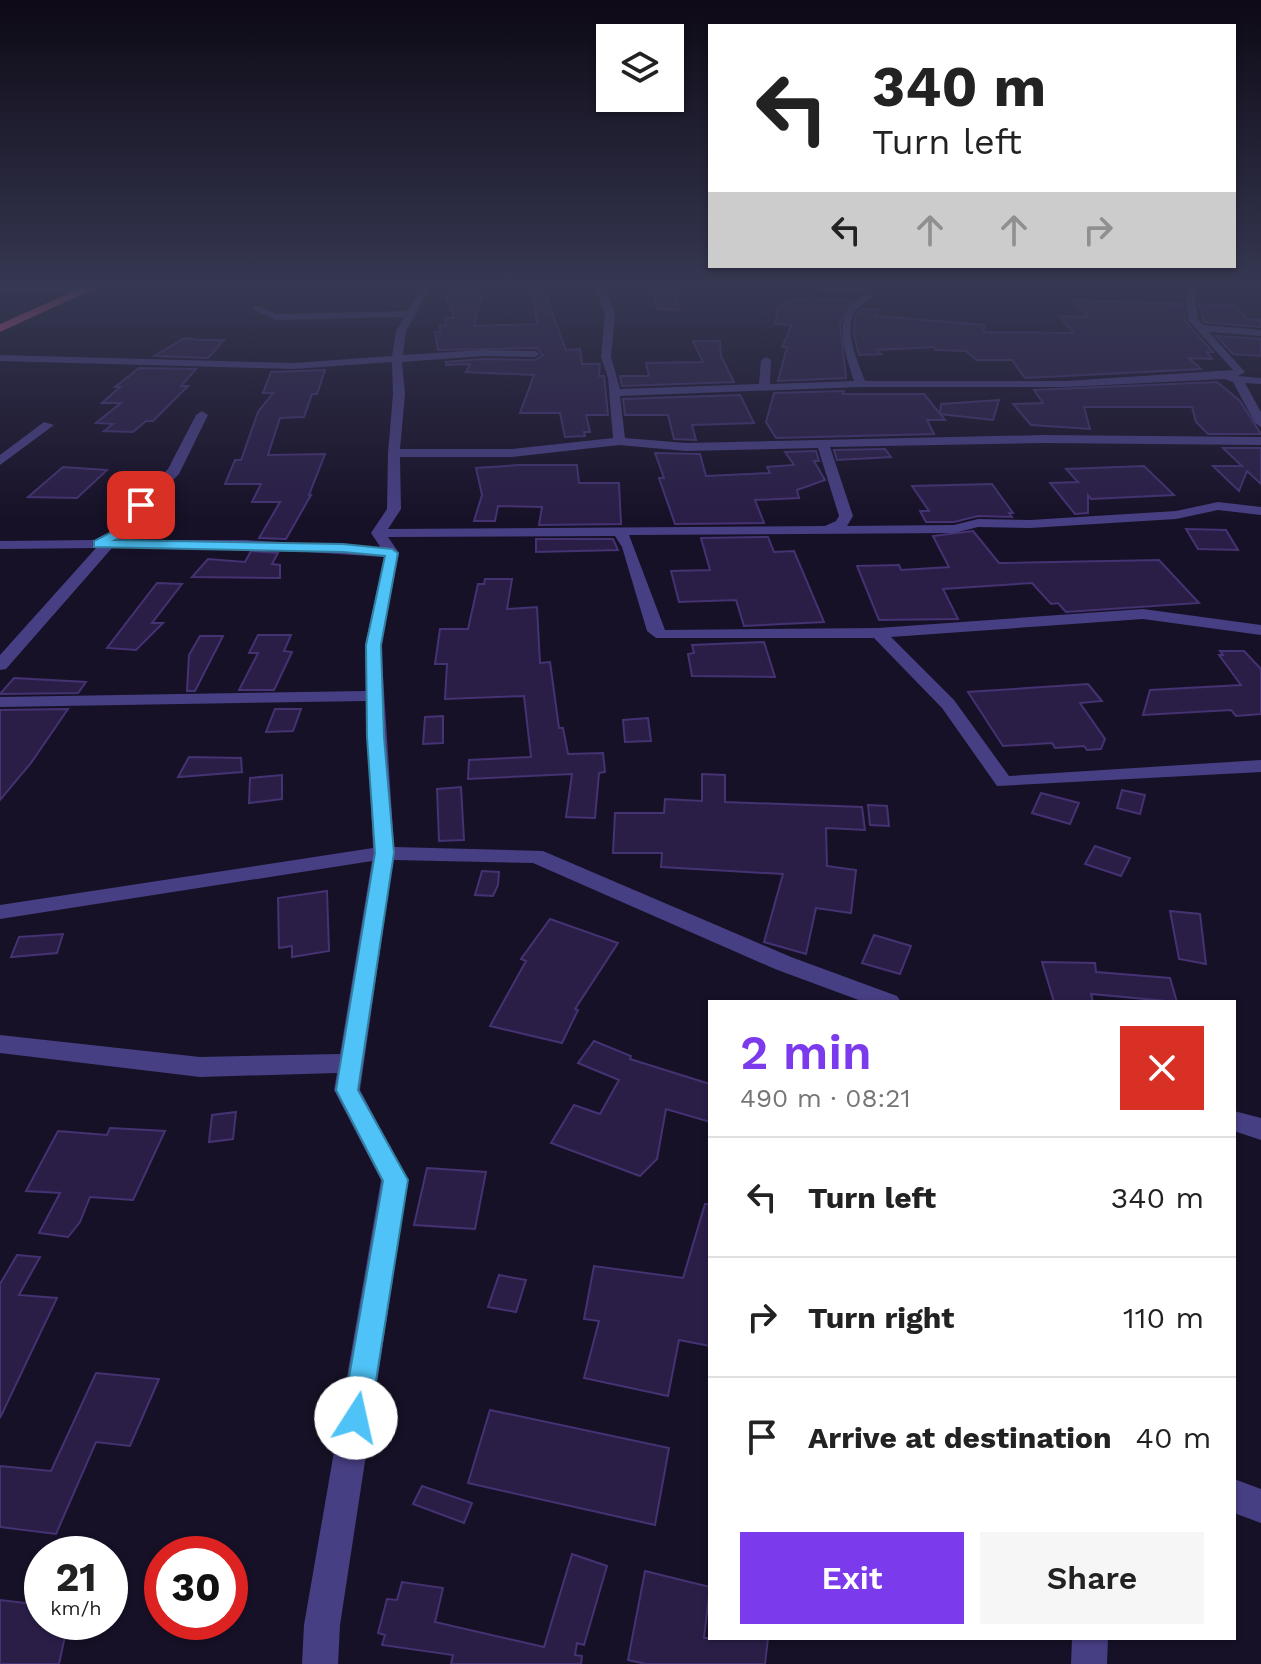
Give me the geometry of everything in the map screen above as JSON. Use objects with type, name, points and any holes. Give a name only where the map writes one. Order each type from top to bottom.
[{"type":"street","points":[[378,533],[394,509],[397,366]]},
{"type":"street","points":[[608,366],[619,441]]},
{"type":"street","points":[[764,387],[766,366]]},
{"type":"street","points":[[855,366],[861,384]]},
{"type":"street","points":[[614,393],[861,384],[1066,384],[1221,376],[1240,372],[1234,366]]},
{"type":"street","points":[[1221,376],[1261,381]]},
{"type":"street","points":[[1238,380],[1261,423]]},
{"type":"street","points":[[0,665],[104,544],[132,526],[141,505],[174,471],[202,415]]},
{"type":"street","points":[[0,461],[48,425]]},
{"type":"street","points":[[394,453],[512,453],[619,441],[686,447],[1044,439],[1261,441]]},
{"type":"street","points":[[823,444],[846,516],[841,524],[824,531]]},
{"type":"street","points":[[378,533],[479,535],[619,530],[954,529],[978,523],[1030,524],[1176,515],[1218,506],[1261,511]]},
{"type":"street","points":[[619,530],[629,547],[655,631],[662,635],[878,633],[1143,614],[1261,630]]},
{"type":"street","points":[[320,1664],[322,1625],[395,1180],[347,1090],[384,853],[373,645],[392,553],[378,533]]},
{"type":"street","points":[[0,545],[327,547],[392,553]]},
{"type":"street","points":[[878,633],[948,704],[1004,782],[1261,766]]},
{"type":"street","points":[[0,702],[133,698],[281,700],[375,696]]},
{"type":"street","points":[[0,912],[384,853],[536,856],[783,963],[884,1000]]},
{"type":"street","points":[[0,1044],[200,1067],[352,1063]]},
{"type":"street","points":[[1236,1122],[1261,1129]]},
{"type":"street","points":[[1236,1497],[1261,1506]]},
{"type":"street","points":[[1089,1664],[1090,1640]]},
{"type":"building","points":[[469,366],[600,366],[599,376],[604,376],[608,415],[586,415],[590,432],[584,432],[585,436],[565,437],[560,413],[520,413],[534,375],[466,372]]},
{"type":"building","points":[[647,366],[726,366],[734,382],[622,386],[620,376],[649,376]]},
{"type":"building","points":[[782,366],[845,366],[846,378],[778,381]]},
{"type":"building","points":[[1016,366],[1197,366],[1201,369],[1025,378]]},
{"type":"building","points":[[139,368],[196,369],[181,386],[188,386],[153,421],[146,421],[133,432],[104,431],[113,424],[96,423],[121,403],[102,403],[120,387],[115,387]]},
{"type":"building","points":[[325,370],[317,394],[312,394],[304,417],[280,418],[268,455],[325,454],[311,495],[286,539],[259,538],[280,502],[252,502],[261,484],[225,484],[235,460],[241,460],[258,412],[273,393],[263,393],[271,372]]},
{"type":"building","points":[[1217,382],[1240,401],[1261,434],[1208,434],[1196,422],[1192,407],[1084,407],[1090,429],[1031,425],[1013,404],[1043,403],[1034,390]]},
{"type":"building","points":[[844,391],[843,394],[924,394],[945,420],[927,420],[934,434],[776,438],[766,422],[774,393]]},
{"type":"building","points":[[740,395],[754,423],[692,425],[696,440],[674,439],[668,415],[625,415],[623,399]]},
{"type":"building","points":[[999,400],[993,420],[940,414],[941,404]]},
{"type":"building","points":[[1223,448],[1261,448],[1261,484],[1247,471],[1239,491],[1213,466],[1242,466]]},
{"type":"building","points":[[885,449],[891,457],[837,460],[834,450]]},
{"type":"building","points":[[816,451],[819,461],[814,461],[825,480],[797,490],[799,498],[755,500],[764,523],[675,524],[659,478],[664,478],[655,453],[700,454],[706,476],[770,473],[767,467],[794,465],[785,452]]},
{"type":"building","points":[[577,465],[579,483],[619,483],[621,524],[539,525],[542,507],[498,506],[495,521],[474,521],[482,495],[476,468]]},
{"type":"building","points":[[1144,466],[1174,495],[1091,499],[1088,495],[1088,513],[1075,514],[1050,483],[1078,482],[1066,469]]},
{"type":"building","points":[[63,467],[107,470],[77,498],[28,497]]},
{"type":"building","points":[[992,484],[1013,513],[1009,513],[1012,517],[978,516],[954,522],[926,522],[920,511],[929,511],[912,486]]},
{"type":"building","points":[[1186,529],[1226,530],[1238,550],[1198,549]]},
{"type":"building","points":[[973,531],[999,563],[1159,560],[1199,603],[1066,612],[1058,603],[1051,604],[1032,583],[943,589],[958,619],[879,620],[857,566],[899,565],[901,570],[949,567],[933,536]]},
{"type":"building","points":[[768,537],[774,552],[794,551],[824,622],[744,626],[736,600],[679,602],[671,571],[710,570],[701,538]]},
{"type":"building","points":[[536,539],[613,539],[618,550],[536,552]]},
{"type":"building","points":[[251,551],[278,553],[272,564],[280,565],[280,578],[192,577],[208,559],[245,562]]},
{"type":"building","points":[[485,579],[512,579],[507,609],[537,607],[540,663],[550,662],[559,728],[563,728],[568,754],[603,753],[605,772],[599,773],[595,818],[566,817],[572,774],[468,779],[469,760],[531,757],[524,696],[445,699],[447,664],[435,664],[440,629],[468,629],[478,584],[484,584]]},
{"type":"building","points":[[157,583],[182,584],[152,623],[163,623],[136,650],[107,648]]},
{"type":"building","points":[[258,635],[291,635],[284,651],[292,652],[274,690],[239,690],[258,653],[249,653]]},
{"type":"building","points":[[200,636],[223,636],[195,691],[187,691],[189,655]]},
{"type":"building","points":[[764,642],[775,677],[692,676],[688,654],[694,653],[692,645]]},
{"type":"building","points":[[1220,651],[1244,651],[1261,669],[1261,714],[1236,716],[1231,710],[1143,715],[1150,690],[1241,685],[1219,655],[1223,655]]},
{"type":"building","points":[[14,678],[86,682],[78,693],[0,694]]},
{"type":"building","points":[[1088,684],[1102,701],[1080,703],[1105,739],[1101,749],[1087,750],[1084,746],[1055,748],[1052,743],[1003,746],[968,692]]},
{"type":"building","points":[[68,709],[31,763],[0,800],[0,710]]},
{"type":"building","points":[[275,709],[301,709],[293,731],[266,732]]},
{"type":"building","points":[[443,716],[443,743],[423,744],[425,717]]},
{"type":"building","points":[[648,718],[651,741],[625,742],[623,720]]},
{"type":"building","points":[[189,757],[241,758],[242,772],[178,777]]},
{"type":"building","points":[[702,774],[725,775],[725,802],[862,807],[865,830],[826,828],[827,866],[856,870],[851,913],[816,908],[806,954],[764,942],[783,874],[661,867],[662,853],[613,853],[615,813],[664,813],[665,799],[702,801]]},
{"type":"building","points":[[282,775],[282,799],[249,803],[250,778]]},
{"type":"building","points":[[461,787],[464,840],[439,841],[437,789]]},
{"type":"building","points":[[1122,790],[1145,795],[1140,814],[1117,808]]},
{"type":"building","points":[[1041,793],[1079,803],[1070,824],[1032,813]]},
{"type":"building","points":[[868,805],[887,806],[889,826],[870,825]]},
{"type":"building","points":[[1095,846],[1130,858],[1121,876],[1085,864]]},
{"type":"building","points":[[482,871],[499,872],[493,896],[475,895]]},
{"type":"building","points":[[327,891],[329,951],[292,957],[292,946],[279,948],[278,898]]},
{"type":"building","points":[[1170,911],[1200,914],[1206,964],[1179,959]]},
{"type":"building","points":[[550,919],[618,943],[575,1009],[578,1010],[562,1043],[490,1026],[526,961],[521,959]]},
{"type":"building","points":[[63,934],[57,953],[11,957],[19,937]]},
{"type":"building","points":[[874,935],[911,946],[900,974],[862,963]]},
{"type":"building","points":[[1042,962],[1095,963],[1096,972],[1170,978],[1176,1000],[1091,994],[1092,1000],[1053,1000]]},
{"type":"building","points":[[594,1041],[631,1056],[630,1059],[708,1083],[708,1121],[666,1109],[657,1159],[640,1176],[551,1143],[574,1105],[600,1114],[619,1080],[578,1063]]},
{"type":"building","points":[[236,1112],[233,1139],[209,1142],[212,1115]]},
{"type":"building","points":[[110,1128],[165,1131],[133,1200],[90,1197],[80,1222],[68,1237],[39,1233],[60,1193],[26,1191],[58,1131],[107,1135]]},
{"type":"building","points":[[427,1168],[486,1172],[475,1229],[414,1225]]},
{"type":"building","points":[[705,1204],[708,1204],[708,1346],[679,1340],[668,1396],[584,1378],[599,1321],[584,1319],[594,1266],[683,1278]]},
{"type":"building","points":[[17,1255],[40,1257],[19,1295],[57,1298],[0,1418],[0,1284]]},
{"type":"building","points":[[499,1275],[526,1280],[516,1312],[488,1307]]},
{"type":"building","points":[[96,1373],[159,1379],[130,1446],[96,1442],[56,1534],[0,1527],[0,1466],[51,1471]]},
{"type":"building","points":[[490,1410],[669,1448],[655,1525],[468,1483]]},
{"type":"building","points":[[422,1486],[472,1503],[464,1523],[413,1504]]},
{"type":"building","points":[[572,1554],[607,1566],[584,1645],[577,1643],[575,1655],[582,1656],[581,1664],[451,1664],[453,1655],[382,1645],[385,1635],[378,1633],[387,1599],[397,1600],[402,1582],[443,1588],[435,1622],[544,1647]]},
{"type":"building","points":[[645,1571],[708,1587],[704,1638],[768,1640],[765,1664],[646,1664],[628,1660]]},
{"type":"building","points":[[0,1600],[24,1603],[24,1640],[64,1640],[59,1664],[0,1664]]},
{"type":"route","points":[[141,505],[132,526],[99,544],[248,545],[392,553],[373,645],[384,853],[347,1090],[395,1180],[356,1418]]}]
